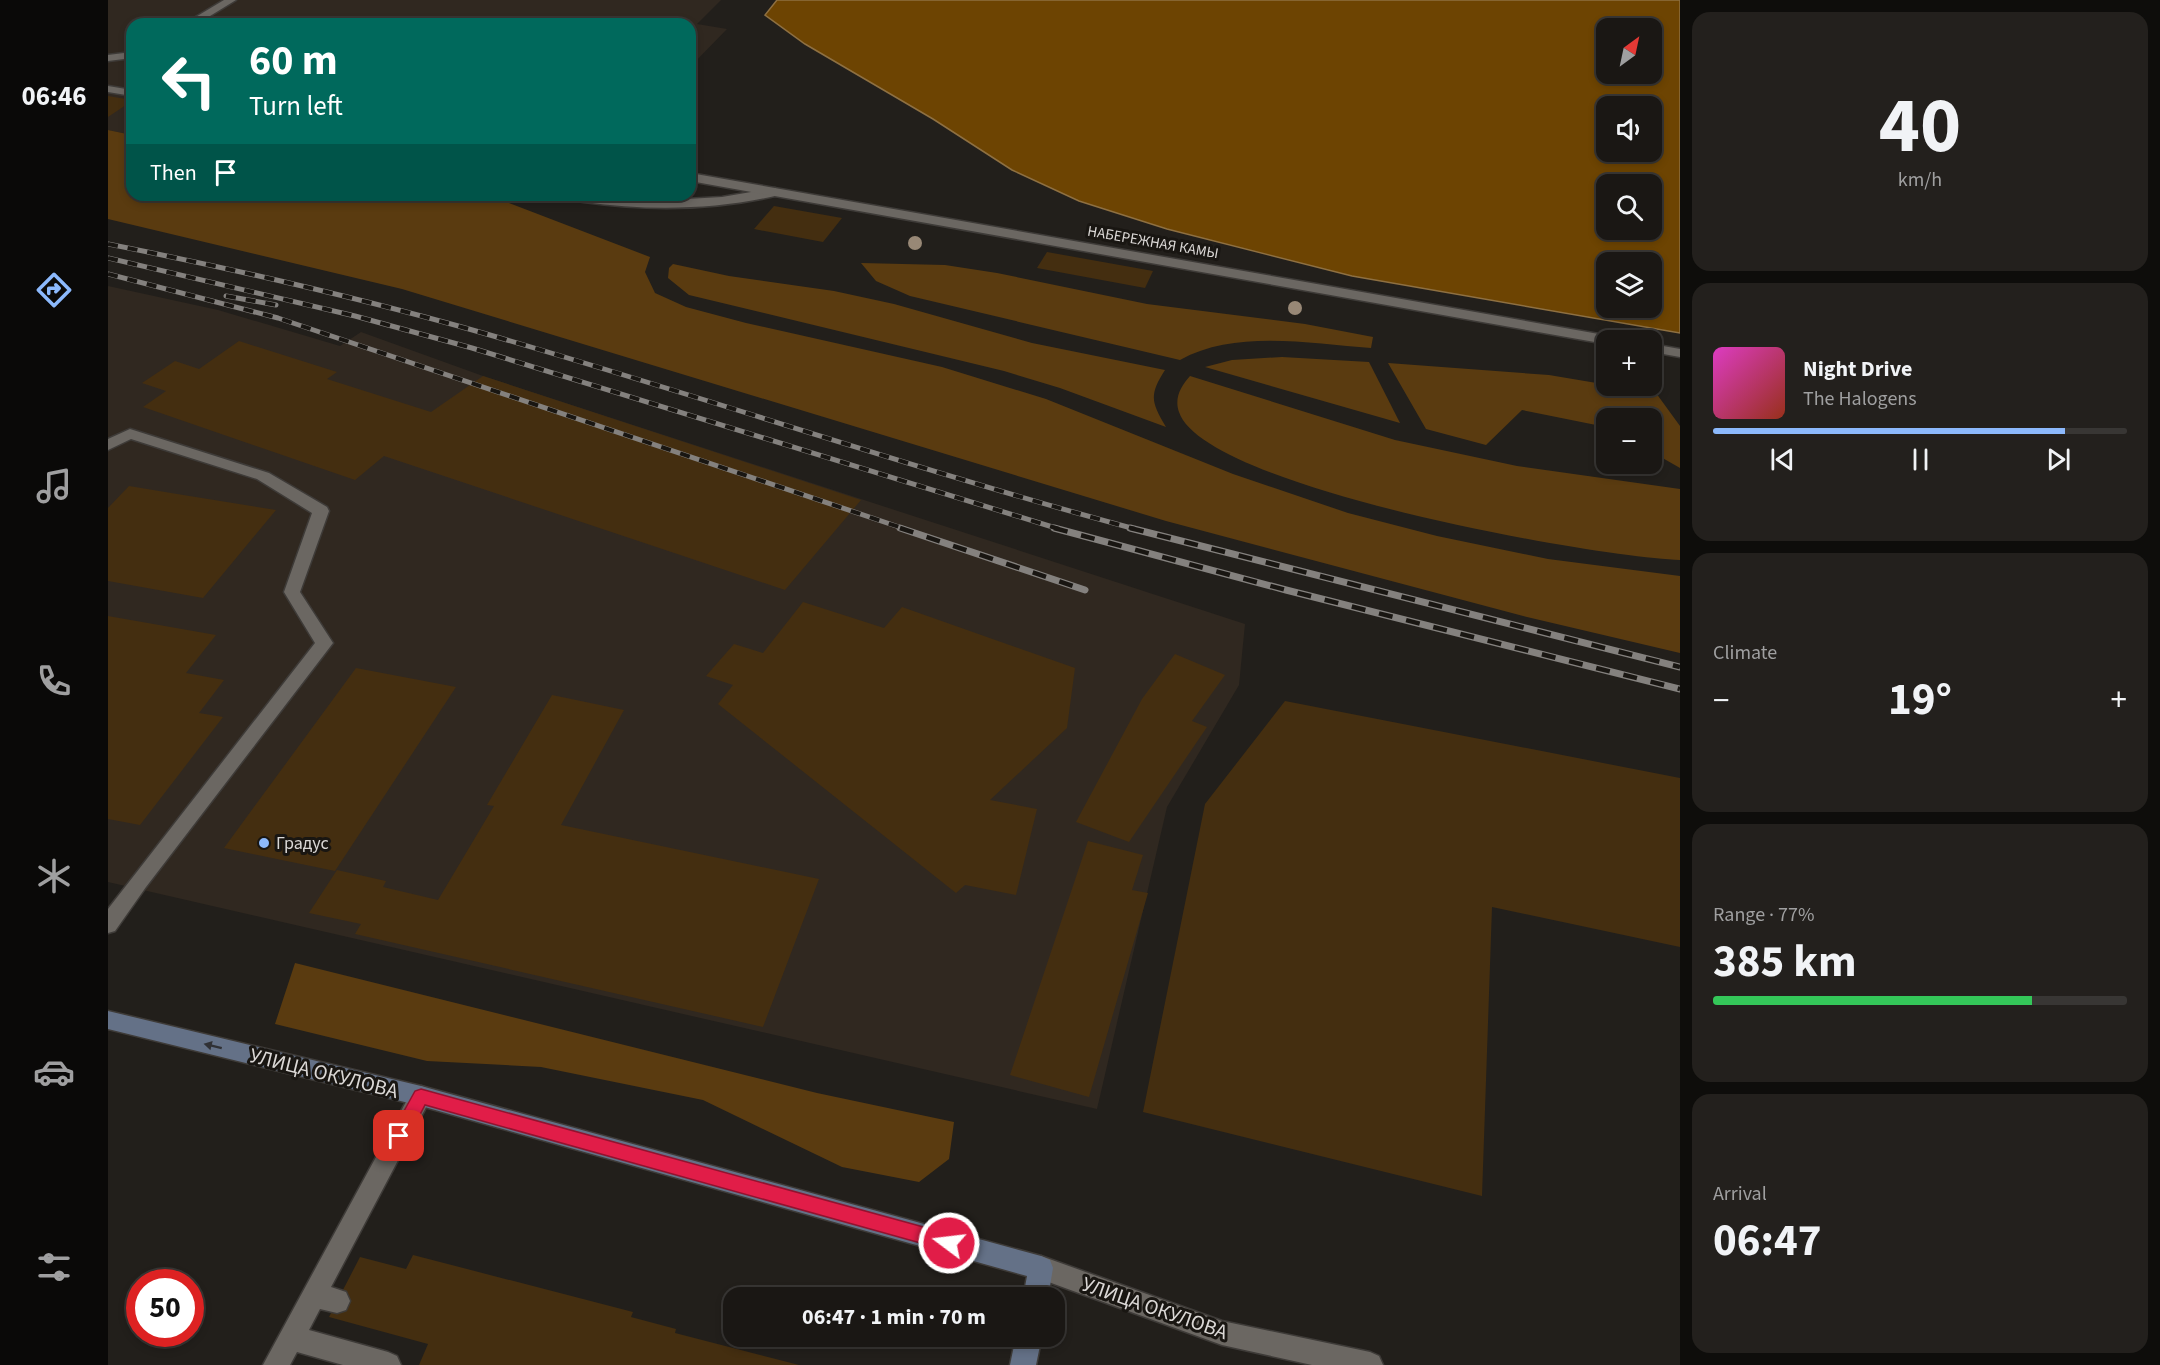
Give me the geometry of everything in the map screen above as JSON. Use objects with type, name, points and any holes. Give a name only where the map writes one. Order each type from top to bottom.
[{"type":"main road","name":"УЛИЦА ОКУЛОВА","points":[[108,1020],[421,1096],[1041,1268]]},
{"type":"main road","points":[[1037,1287],[1041,1268]]},
{"type":"main road","points":[[1023,1365],[1027,1347]]},
{"type":"street","points":[[200,18],[231,0]]},
{"type":"street","points":[[108,58],[126,56]]},
{"type":"street","points":[[108,89],[126,92]]},
{"type":"street","name":"НАБЕРЕЖНАЯ КАМЫ","points":[[696,178],[1596,338]]},
{"type":"street","points":[[599,201],[690,204],[734,201],[775,192]]},
{"type":"street","points":[[1662,350],[1680,353]]},
{"type":"street","points":[[108,445],[130,434],[263,476],[321,511],[292,592],[324,642],[139,881],[108,925]]},
{"type":"street","points":[[276,1365],[291,1338],[325,1298],[421,1096]]},
{"type":"street","name":"УЛИЦА ОКУЛОВА","points":[[1041,1268],[1222,1333],[1370,1365]]},
{"type":"street","points":[[291,1338],[388,1365]]},
{"type":"shaded area","points":[[108,0],[721,0],[697,24],[727,29],[696,61],[696,18],[126,18],[126,134],[108,130]]},
{"type":"shaded area","points":[[777,0],[1680,0],[1680,333],[1352,276],[1167,229],[1079,201],[1012,170],[933,119],[805,44],[765,15]]},
{"type":"shaded area","points":[[108,130],[126,134],[126,201],[498,201],[509,203],[650,257],[645,272],[655,293],[686,307],[746,323],[942,367],[1046,399],[1233,474],[1348,513],[1437,536],[1548,559],[1680,576],[1680,653],[1527,617],[1166,521],[402,289],[108,219]]},
{"type":"shaded area","points":[[861,263],[945,265],[997,273],[1147,304],[1305,324],[1373,337],[1371,348],[1299,342],[1249,342],[1225,344],[1202,350],[1180,360],[910,296],[876,281]]},
{"type":"shaded area","points":[[673,264],[729,276],[834,291],[894,304],[1032,343],[1165,370],[1156,386],[1154,398],[1157,411],[1166,427],[1060,388],[1004,371],[689,295],[668,278],[669,268]]},
{"type":"shaded area","points":[[108,286],[218,310],[340,346],[361,332],[483,376],[1245,624],[1239,685],[1167,807],[1097,1109],[108,882]]},
{"type":"shaded area","points":[[1282,357],[1369,362],[1400,423],[1205,367],[1232,360]]},
{"type":"shaded area","points":[[1388,363],[1549,375],[1596,383],[1596,396],[1658,396],[1680,426],[1680,468],[1662,458],[1662,408],[1596,408],[1596,425],[1522,410],[1486,445],[1426,429]]},
{"type":"shaded area","points":[[1190,376],[1395,440],[1517,466],[1680,489],[1680,560],[1571,547],[1409,514],[1327,492],[1257,467],[1204,440],[1179,412],[1177,402],[1179,392]]},
{"type":"shaded area","points":[[295,963],[817,1093],[954,1122],[949,1159],[919,1182],[842,1167],[703,1100],[541,1067],[427,1061],[275,1024]]},
{"type":"building","points":[[108,96],[126,99],[126,105],[108,117]]},
{"type":"building","points":[[774,206],[842,218],[823,242],[754,229]]},
{"type":"building","points":[[1047,252],[1153,271],[1145,288],[1037,268]]},
{"type":"building","points":[[239,341],[337,372],[327,379],[431,412],[483,376],[861,500],[785,590],[384,456],[355,480],[143,407],[166,391],[142,383],[175,361],[199,369]]},
{"type":"building","points":[[129,486],[276,510],[203,598],[108,581],[108,508]]},
{"type":"building","points":[[803,602],[884,628],[902,607],[1075,668],[1067,728],[990,800],[1037,809],[1016,895],[965,885],[956,893],[718,704],[733,685],[706,676],[734,644],[763,653]]},
{"type":"building","points":[[108,616],[216,635],[186,673],[224,680],[199,713],[223,717],[140,825],[108,819]]},
{"type":"building","points":[[1175,654],[1225,675],[1192,721],[1207,727],[1129,842],[1076,822],[1142,699]]},
{"type":"building","points":[[356,668],[456,687],[335,871],[224,848]]},
{"type":"building","points":[[552,695],[624,710],[561,825],[819,879],[763,1027],[355,934],[361,924],[309,913],[337,870],[386,881],[383,887],[438,900],[494,806],[487,805]]},
{"type":"building","points":[[1285,701],[1680,778],[1680,947],[1492,907],[1482,1196],[1143,1112],[1205,804]]},
{"type":"building","points":[[1088,841],[1143,855],[1132,890],[1148,893],[1089,1097],[1010,1075]]},
{"type":"building","points":[[413,1255],[633,1312],[631,1317],[676,1329],[675,1333],[799,1365],[419,1365],[428,1344],[329,1317],[360,1257],[406,1269]]},
{"type":"railway","points":[[108,244],[297,285],[437,320],[1135,529]]},
{"type":"railway","points":[[108,258],[355,316],[472,348],[1059,529]]},
{"type":"railway","points":[[108,274],[278,318],[905,529]]},
{"type":"railway","points":[[226,296],[276,305]]},
{"type":"railway","points":[[900,528],[1085,590]]},
{"type":"railway","points":[[1054,528],[1286,590],[1680,689]]},
{"type":"railway","points":[[1130,528],[1680,667]]},
{"type":"place","name":"Градус","points":[[264,843]]},
{"type":"route","points":[[399,1136],[421,1096],[949,1243]]}]
